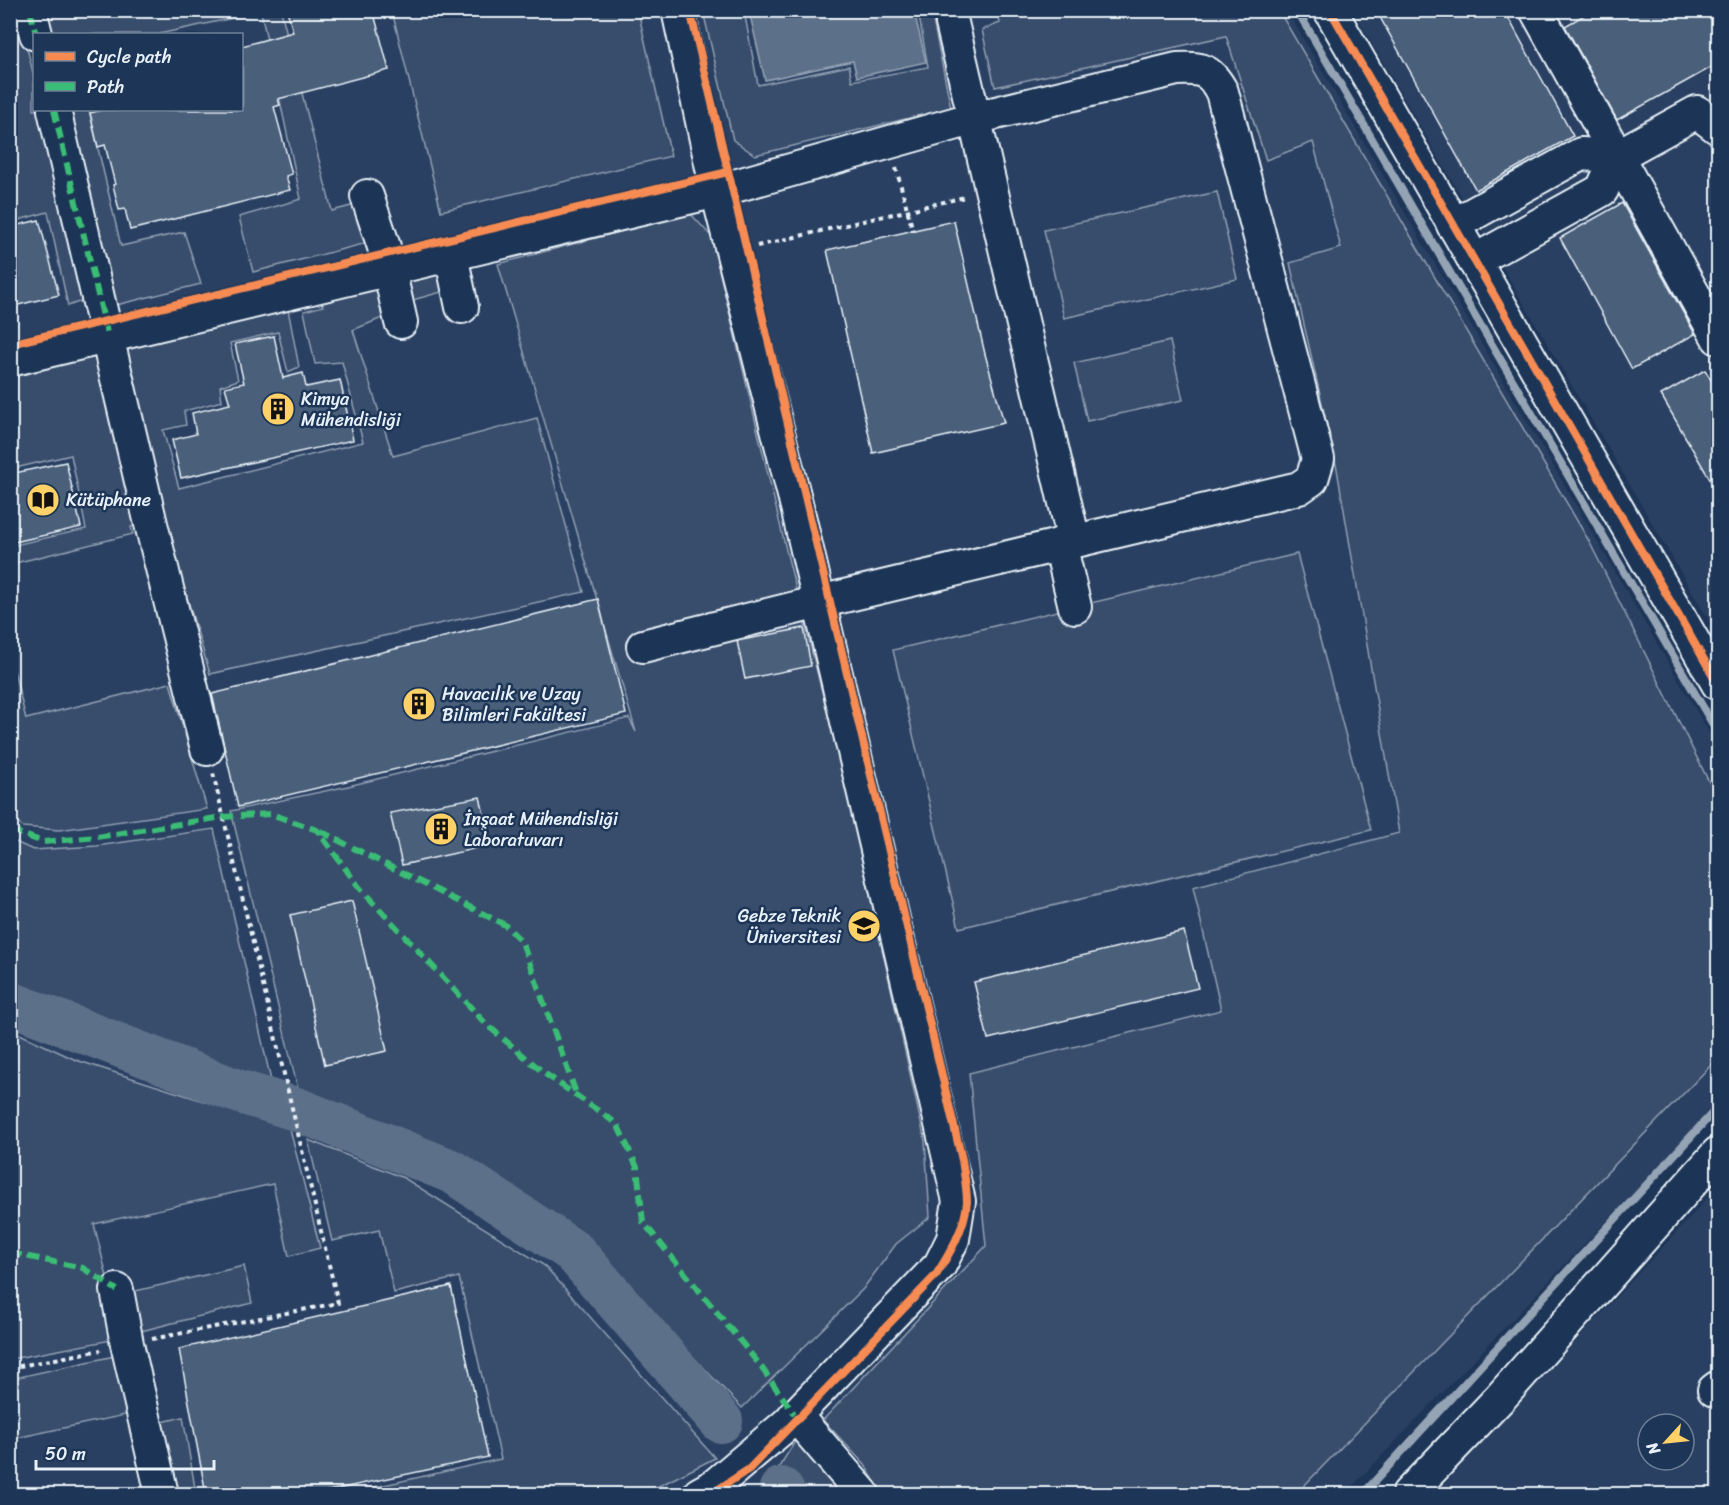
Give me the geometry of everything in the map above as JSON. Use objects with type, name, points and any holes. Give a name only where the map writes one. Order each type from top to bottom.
[{"type":"street","points":[[30,10],[36,33]]},
{"type":"street","points":[[678,10],[717,191],[819,602],[958,1201],[952,1239],[940,1265],[795,1415],[711,1491]]},
{"type":"street","points":[[1330,10],[1719,684]]},
{"type":"street","points":[[1536,10],[1719,338]]},
{"type":"street","points":[[952,23],[993,191],[1067,542],[1075,607]]},
{"type":"street","points":[[10,360],[717,191],[975,118],[1177,69],[1197,68],[1214,76],[1222,92],[1318,459],[1312,479],[1299,488],[1067,542],[643,646]]},
{"type":"street","points":[[54,111],[108,337],[146,546],[207,749]]},
{"type":"street","points":[[1453,225],[1581,154],[1617,156],[1697,112],[1719,128]]},
{"type":"street","points":[[1474,261],[1602,190],[1617,156]]},
{"type":"street","points":[[366,196],[384,248],[401,322]]},
{"type":"street","points":[[451,255],[462,307]]},
{"type":"street","points":[[1408,1494],[1500,1398],[1719,1153]]},
{"type":"street","points":[[117,1290],[127,1344],[162,1494]]},
{"type":"street","points":[[795,1415],[863,1494]]},
{"type":"path","points":[[889,142],[913,231]]},
{"type":"path","points":[[733,251],[993,191]]},
{"type":"path","points":[[10,1368],[338,1303],[207,749]]},
{"type":"shaded area","points":[[18,10],[33,73],[33,111],[43,111],[90,298],[68,306],[48,212],[11,222],[10,11]]},
{"type":"shaded area","name":"Gebze Teknik Üniversitesi","points":[[10,11],[1287,11],[1718,748],[1718,1105],[1345,1494],[11,1494]]},
{"type":"shaded area","points":[[42,11],[281,11],[332,211],[355,205],[367,243],[253,272],[239,217],[301,199],[261,12],[164,33],[47,33]]},
{"type":"shaded area","points":[[392,11],[638,11],[671,156],[441,211]]},
{"type":"shaded area","points":[[703,11],[744,11],[758,85],[849,66],[852,81],[928,67],[918,11],[931,11],[951,108],[755,155],[733,140]]},
{"type":"shaded area","points":[[749,11],[914,11],[926,62],[857,77],[853,61],[765,80]]},
{"type":"shaded area","points":[[997,11],[1279,11],[1589,541],[1718,800],[1718,1058],[1296,1494],[882,1494],[865,1465],[823,1420],[986,1246],[969,1073],[1221,1010],[1193,887],[1399,833],[1337,469],[1290,263],[1341,248],[1313,142],[1266,160],[1226,36],[995,87],[982,30],[1000,23]]},
{"type":"shaded area","points":[[1353,11],[1718,11],[1718,636]]},
{"type":"shaded area","points":[[64,111],[89,111],[121,246],[184,232],[201,284],[108,307]]},
{"type":"shaded area","points":[[1217,192],[1237,279],[1064,318],[1044,230]]},
{"type":"shaded area","points":[[690,213],[711,236],[789,562],[843,774],[925,1141],[930,1217],[896,1244],[863,1289],[742,1408],[578,1237],[444,1157],[300,1098],[231,811],[344,787],[629,718],[636,732],[498,264]]},
{"type":"shaded area","points":[[439,265],[445,291],[409,301],[402,276]]},
{"type":"shaded area","points":[[376,280],[382,318],[353,330],[393,456],[537,418],[584,592],[210,674],[168,534],[123,347],[287,304],[299,367],[288,372],[278,332],[230,343],[238,380],[220,386],[222,401],[184,411],[186,425],[163,430],[179,488],[363,442],[342,362],[315,364],[304,311],[323,306],[317,296]]},
{"type":"shaded area","points":[[1170,341],[1183,400],[1087,421],[1074,363]]},
{"type":"shaded area","points":[[101,350],[140,524],[131,527],[133,534],[11,564],[10,546],[86,529],[71,455],[11,469],[11,371]]},
{"type":"shaded area","points":[[1297,554],[1371,830],[959,928],[893,650]]},
{"type":"shaded area","points":[[11,658],[26,719],[170,683],[207,809],[59,830],[23,827],[11,818]]},
{"type":"shaded area","points":[[214,829],[272,1085],[11,989],[11,840],[33,850],[97,846]]},
{"type":"shaded area","points":[[11,1030],[76,1060],[290,1129],[320,1248],[289,1256],[273,1184],[94,1224],[122,1338],[11,1359]]},
{"type":"shaded area","points":[[308,1140],[404,1178],[545,1266],[715,1458],[657,1487],[628,1494],[344,1494],[501,1459],[459,1277],[394,1293],[379,1230],[332,1241]]},
{"type":"shaded area","points":[[1718,1187],[1718,1494],[1435,1494]]},
{"type":"shaded area","points":[[244,1266],[252,1303],[141,1331],[131,1292]]},
{"type":"shaded area","points":[[119,1355],[130,1414],[11,1439],[10,1379]]},
{"type":"shaded area","points":[[183,1417],[196,1494],[170,1494],[158,1423]]},
{"type":"shaded area","points":[[796,1440],[844,1494],[800,1494],[779,1467]]},
{"type":"building","points":[[287,10],[373,10],[389,70],[278,99],[280,105],[274,107],[292,174],[286,176],[290,190],[130,230],[125,209],[119,210],[105,145],[98,147],[90,113],[98,111],[243,111],[243,46],[293,32]]},
{"type":"building","points":[[1376,10],[1504,10],[1573,136],[1476,190]]},
{"type":"building","points":[[1593,10],[1719,10],[1719,63],[1617,120],[1565,26]]},
{"type":"building","points":[[1622,203],[1695,334],[1632,369],[1560,238]]},
{"type":"building","points":[[39,220],[59,295],[10,307],[10,227]]},
{"type":"building","points":[[954,221],[985,354],[1004,423],[873,453],[827,250]]},
{"type":"building","name":"Kimya Mühendisliği","points":[[274,336],[283,378],[303,373],[306,387],[340,380],[353,440],[181,478],[172,440],[196,434],[192,413],[230,404],[225,387],[244,383],[235,344]]},
{"type":"building","points":[[1705,370],[1719,393],[1719,495],[1661,395]]},
{"type":"building","name":"Kütüphane","points":[[66,462],[81,527],[10,543],[10,474]]},
{"type":"building","name":"Havacılık ve Uzay Bilimleri Fakültesi","points":[[598,599],[626,714],[238,807],[212,694]]},
{"type":"building","points":[[804,628],[811,666],[745,679],[737,641]]},
{"type":"building","name":"İnşaat Mühendisliği Laboratuvarı","points":[[480,797],[491,845],[402,865],[390,813]]},
{"type":"building","points":[[352,901],[387,1051],[325,1065],[290,915]]},
{"type":"building","points":[[1184,931],[1198,988],[988,1039],[974,982]]},
{"type":"building","points":[[451,1286],[488,1457],[314,1494],[206,1494],[179,1349]]},
{"type":"waterway","points":[[1297,10],[1718,733]]},
{"type":"waterway","points":[[10,1003],[237,1091],[296,1109],[453,1172],[574,1252],[721,1421]]},
{"type":"waterway","points":[[1363,1494],[1718,1107]]},
{"type":"waterway","points":[[781,1489],[784,1494]]},
{"type":"marked path","points":[[30,10],[36,33]]},
{"type":"marked path","points":[[54,111],[108,337]]},
{"type":"marked path","points":[[10,830],[43,842],[97,837],[223,817],[271,814],[317,830],[359,887],[487,1025],[544,1073],[617,1124],[637,1167],[643,1222],[759,1364],[795,1415]]},
{"type":"marked path","points":[[320,831],[505,925],[522,942],[577,1096]]},
{"type":"marked path","points":[[10,1253],[83,1268],[117,1290]]},
{"type":"cycle path","points":[[690,10],[962,1160],[967,1202],[960,1231],[936,1275],[749,1469],[711,1494]]},
{"type":"cycle path","points":[[1330,10],[1718,684]]},
{"type":"cycle path","points":[[10,344],[728,172]]},
{"type":"place","name":"Kimya Mühendisliği","points":[[278,409]]},
{"type":"place","name":"Kütüphane","points":[[43,500]]},
{"type":"place","name":"Havacılık ve Uzay Bilimleri Fakültesi","points":[[419,704]]},
{"type":"place","name":"İnşaat Mühendisliği Laboratuvarı","points":[[441,829]]},
{"type":"place","name":"Gebze Teknik Üniversitesi","points":[[864,926]]}]
